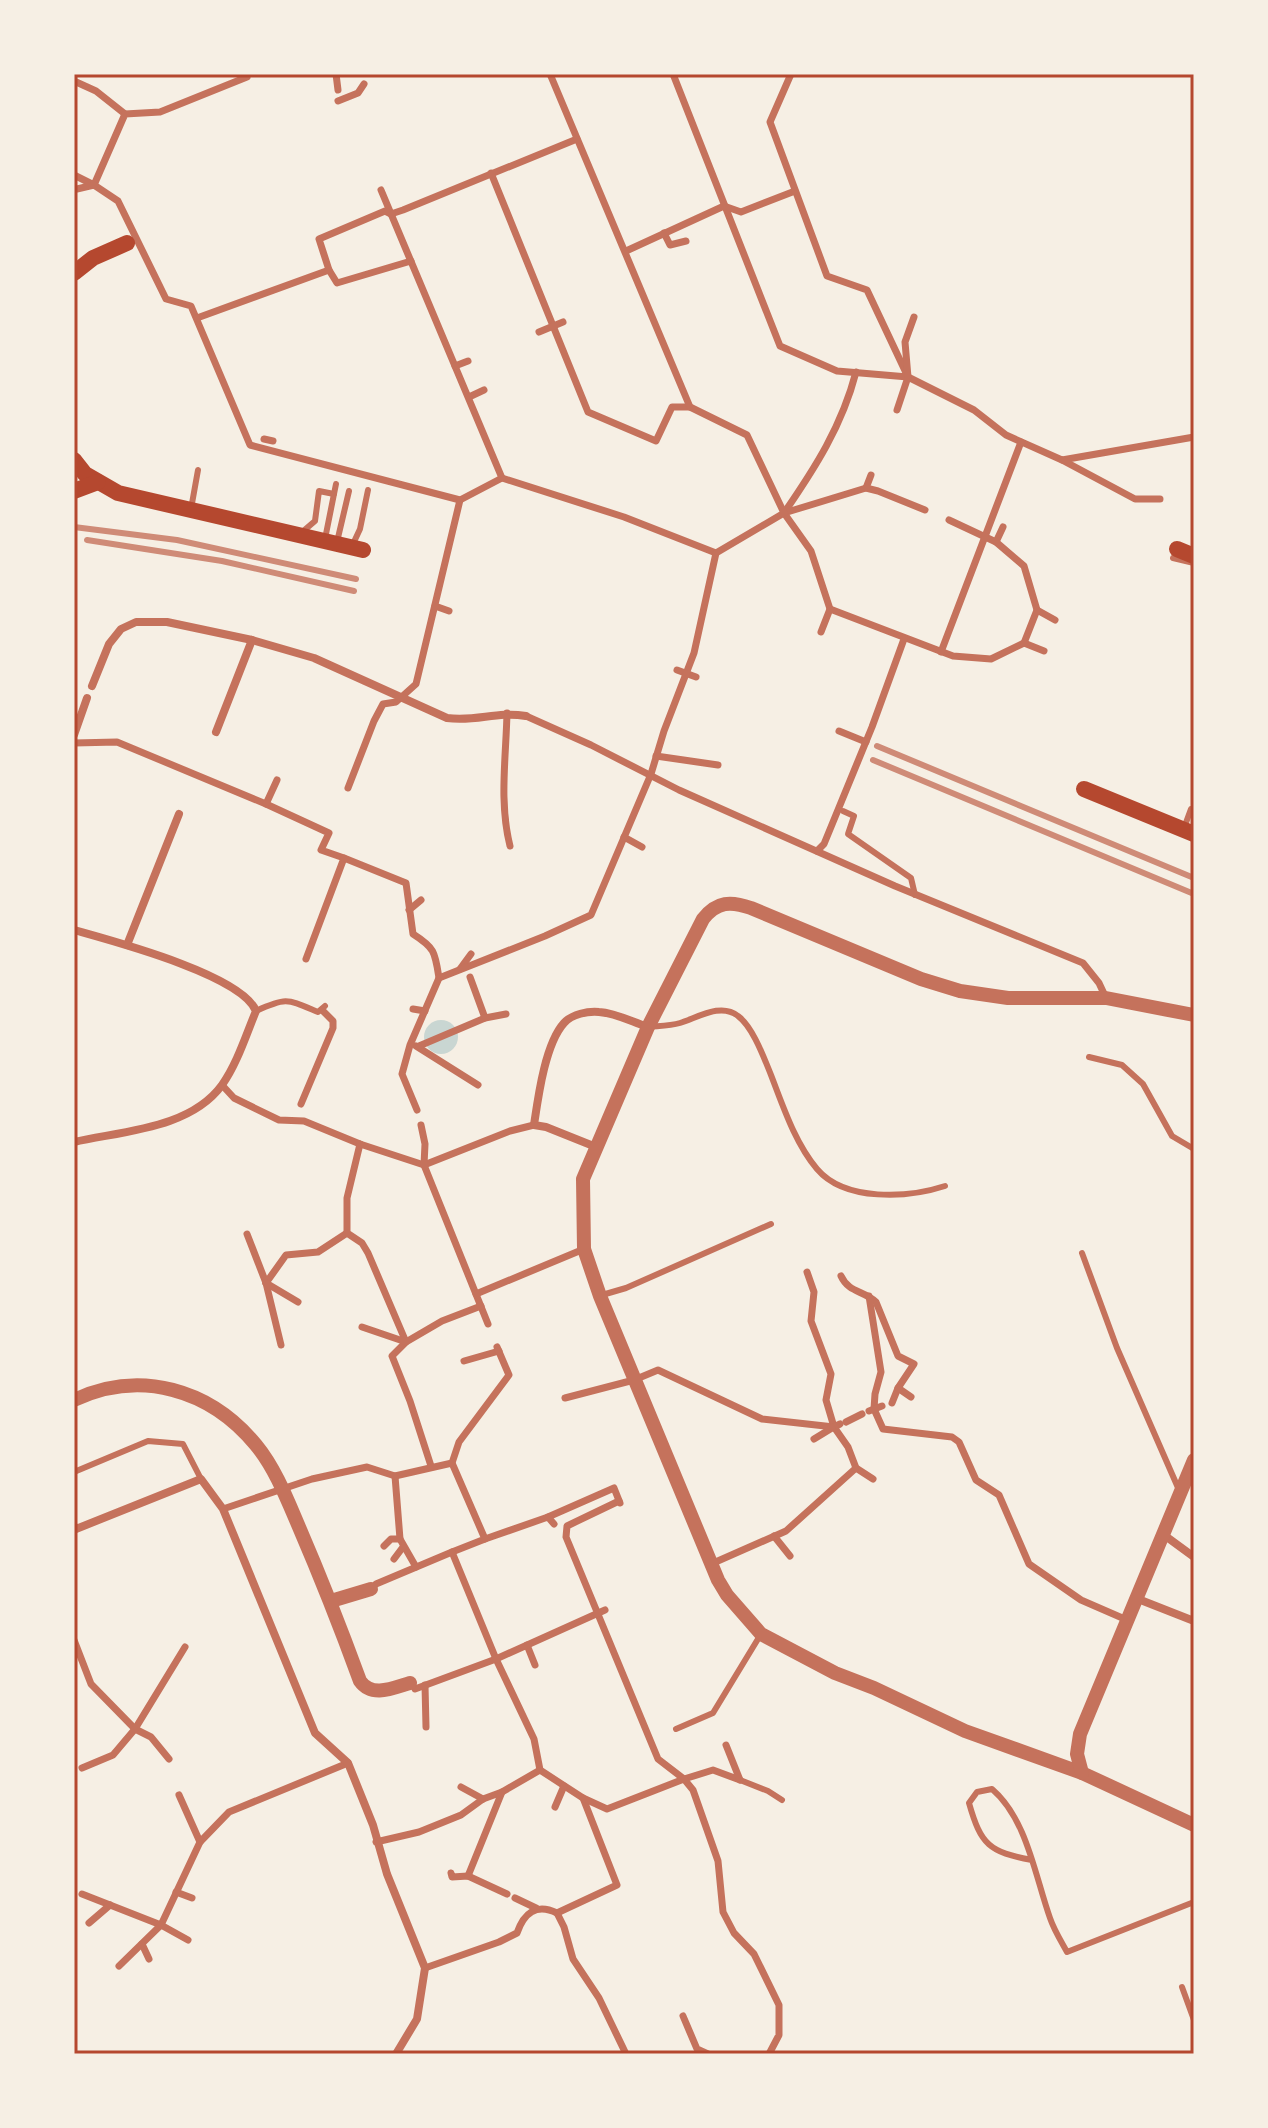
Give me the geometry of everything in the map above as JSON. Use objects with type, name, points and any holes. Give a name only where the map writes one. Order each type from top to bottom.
[{"type":"main road","points":[[74,273],[93,258],[127,243]]},
{"type":"main road","points":[[74,460],[85,474],[118,493],[344,546]]},
{"type":"main road","points":[[74,491],[98,482]]},
{"type":"main road","points":[[1175,554],[1194,556]]},
{"type":"main road","points":[[1084,789],[1189,832]]},
{"type":"street","points":[[336,74],[338,90]]},
{"type":"street","points":[[550,74],[626,251],[636,289],[690,407]]},
{"type":"street","points":[[673,74],[780,346],[837,371],[908,377],[974,410],[1006,435],[1062,460],[1135,499],[1160,499]]},
{"type":"street","points":[[791,74],[770,122],[827,276],[867,290],[908,377]]},
{"type":"street","points":[[74,81],[96,91],[125,114],[160,112],[244,76]]},
{"type":"street","points":[[338,101],[358,93],[364,84]]},
{"type":"street","points":[[94,185],[125,114]]},
{"type":"street","points":[[411,261],[337,283],[329,270],[319,239],[385,211],[391,214],[577,139]]},
{"type":"street","points":[[491,173],[558,324],[588,412],[623,424],[656,441],[672,407],[690,407],[747,435],[784,513],[811,551],[830,609],[821,632]]},
{"type":"street","points":[[74,175],[118,201],[166,299],[191,306],[250,445],[265,441],[460,500],[502,478],[624,517],[716,553]]},
{"type":"street","points":[[77,189],[94,185]]},
{"type":"street","points":[[381,190],[502,478]]},
{"type":"street","points":[[451,190],[455,199]]},
{"type":"street","points":[[626,251],[724,206],[741,212],[795,191]]},
{"type":"street","points":[[517,234],[525,231]]},
{"type":"street","points":[[664,233],[670,245],[686,241]]},
{"type":"street","points":[[197,318],[329,270]]},
{"type":"street","points":[[306,277],[310,288]]},
{"type":"street","points":[[897,410],[908,377],[905,342],[914,317]]},
{"type":"street","points":[[539,332],[558,324]]},
{"type":"street","points":[[455,366],[468,361]]},
{"type":"street","points":[[784,513],[823,455],[850,395],[856,372]]},
{"type":"street","points":[[469,397],[484,390]]},
{"type":"street","points":[[243,431],[248,421]]},
{"type":"street","points":[[1062,460],[1194,437]]},
{"type":"street","points":[[941,652],[1021,442]]},
{"type":"street","points":[[866,488],[871,475]]},
{"type":"street","points":[[439,978],[591,915],[651,774],[694,653],[716,553],[784,513],[866,488],[925,510]]},
{"type":"street","points":[[348,788],[383,704],[400,699],[416,684],[460,500]]},
{"type":"street","points":[[624,517],[628,507]]},
{"type":"street","points":[[830,609],[953,656],[991,659],[1024,643],[1037,610],[1024,566],[996,542],[949,520]]},
{"type":"street","points":[[996,542],[1003,527]]},
{"type":"street","points":[[435,606],[449,611]]},
{"type":"street","points":[[1037,610],[1055,620]]},
{"type":"street","points":[[92,686],[109,644],[121,629],[136,622],[167,622],[252,640],[314,658],[447,718],[469,721],[507,713],[526,716],[679,790],[915,895],[1083,963],[1106,998]]},
{"type":"street","points":[[817,851],[824,844],[866,742],[904,639]]},
{"type":"street","points":[[216,732],[252,640]]},
{"type":"street","points":[[1024,643],[1044,651]]},
{"type":"street","points":[[915,654],[920,645]]},
{"type":"street","points":[[677,670],[696,677]]},
{"type":"street","points":[[74,735],[87,698]]},
{"type":"street","points":[[507,713],[503,765],[504,822],[510,846]]},
{"type":"street","points":[[839,731],[866,742]]},
{"type":"street","points":[[74,743],[117,742],[306,822],[330,829],[321,850],[406,883],[413,934],[431,945],[439,978],[402,1074],[417,1110]]},
{"type":"street","points":[[656,756],[718,765]]},
{"type":"street","points":[[266,804],[277,780]]},
{"type":"street","points":[[127,945],[179,814]]},
{"type":"street","points":[[624,837],[642,847]]},
{"type":"street","points":[[306,959],[344,858]]},
{"type":"street","points":[[409,910],[421,900]]},
{"type":"street","points":[[1194,1015],[1106,998],[998,997],[960,991],[921,979],[751,908],[728,902],[714,907],[703,919],[648,1027],[583,1179],[582,1198],[584,1249],[634,1380],[711,1564],[727,1595],[761,1634],[835,1673],[928,1715],[1082,1773],[1194,1825]]},
{"type":"street","points":[[581,910],[591,915]]},
{"type":"street","points":[[74,930],[170,960],[224,983],[252,1001],[256,1011],[222,1085],[212,1096],[185,1114],[151,1129],[74,1142]]},
{"type":"street","points":[[460,969],[471,954]]},
{"type":"street","points":[[470,977],[485,1018]]},
{"type":"street","points":[[301,1104],[333,1028],[333,1021],[324,1008]]},
{"type":"street","points":[[413,1009],[425,1011]]},
{"type":"street","points":[[534,1125],[541,1074],[564,1023],[573,1016],[597,1011],[648,1027]]},
{"type":"street","points":[[415,1046],[485,1018],[506,1014]]},
{"type":"street","points":[[415,1046],[478,1085]]},
{"type":"street","points":[[222,1085],[234,1098],[279,1120],[304,1121],[424,1165],[510,1131],[534,1125],[596,1147]]},
{"type":"street","points":[[421,1125],[425,1144],[424,1165],[488,1324]]},
{"type":"street","points":[[347,1233],[347,1198],[360,1144]]},
{"type":"street","points":[[266,1283],[286,1255],[318,1252],[347,1233]]},
{"type":"street","points":[[347,1233],[362,1243],[368,1253],[406,1342]]},
{"type":"street","points":[[247,1234],[266,1283],[281,1345]]},
{"type":"street","points":[[476,1294],[584,1249]]},
{"type":"street","points":[[807,1272],[814,1292],[811,1321],[831,1374],[826,1400],[840,1424],[856,1468],[873,1479]]},
{"type":"street","points":[[841,1276],[851,1290],[876,1302],[898,1356],[914,1364],[892,1403]]},
{"type":"street","points":[[266,1283],[298,1302]]},
{"type":"street","points":[[869,1296],[881,1372],[872,1410],[883,1429],[952,1437],[959,1442],[976,1480],[999,1495],[1029,1564],[1081,1600],[1129,1621]]},
{"type":"street","points":[[431,1466],[421,1430],[392,1356],[406,1342],[442,1321],[481,1306]]},
{"type":"street","points":[[362,1327],[406,1342]]},
{"type":"street","points":[[464,1361],[498,1349],[509,1375],[459,1442],[452,1463],[485,1539]]},
{"type":"street","points":[[565,1398],[634,1380],[658,1370],[762,1419],[812,1425],[840,1424]]},
{"type":"street","points":[[74,1400],[120,1386],[153,1384],[186,1394],[224,1415],[257,1446],[280,1484],[331,1601],[360,1681],[373,1691],[425,1685],[496,1659],[601,1612]]},
{"type":"street","points":[[898,1388],[911,1397]]},
{"type":"street","points":[[814,1439],[872,1410]]},
{"type":"street","points":[[1082,1773],[1077,1754],[1080,1734],[1194,1460]]},
{"type":"street","points":[[223,1509],[312,1479],[367,1467],[395,1476],[452,1463]]},
{"type":"street","points":[[711,1564],[786,1531],[856,1468]]},
{"type":"street","points":[[309,1470],[312,1479]]},
{"type":"street","points":[[395,1476],[401,1543],[416,1567]]},
{"type":"street","points":[[74,1526],[76,1529],[201,1479],[223,1509],[315,1733],[348,1763],[425,1968],[417,2019],[396,2054]]},
{"type":"street","points":[[331,1601],[485,1539],[551,1520],[614,1488],[619,1502],[589,1520],[567,1526],[566,1537],[601,1612],[658,1759],[693,1790],[718,1861],[723,1912],[734,1933],[754,1954],[779,2005],[779,2035],[769,2054]]},
{"type":"street","points":[[1164,1535],[1194,1557]]},
{"type":"street","points":[[774,1536],[790,1556]]},
{"type":"street","points":[[384,1546],[391,1539],[401,1543]]},
{"type":"street","points":[[394,1559],[401,1543]]},
{"type":"street","points":[[452,1552],[496,1659],[534,1739],[540,1770],[583,1798],[607,1809],[713,1770],[740,1780]]},
{"type":"street","points":[[1138,1599],[1194,1621]]},
{"type":"street","points":[[74,1640],[91,1684],[135,1729],[151,1737],[169,1759]]},
{"type":"street","points":[[527,1645],[535,1665]]},
{"type":"street","points":[[82,1768],[113,1755],[135,1729],[185,1647]]},
{"type":"street","points":[[425,1685],[426,1727]]},
{"type":"street","points":[[726,1745],[740,1780]]},
{"type":"street","points":[[119,1966],[161,1925],[200,1842],[229,1812],[348,1763]]},
{"type":"street","points":[[376,1842],[419,1832],[461,1815],[483,1799],[540,1770]]},
{"type":"street","points":[[555,1807],[564,1786]]},
{"type":"street","points":[[461,1787],[483,1799]]},
{"type":"street","points":[[468,1876],[502,1792]]},
{"type":"street","points":[[179,1795],[200,1842]]},
{"type":"street","points":[[557,1913],[617,1885],[583,1798]]},
{"type":"street","points":[[451,1873],[452,1877],[468,1876],[536,1908]]},
{"type":"street","points":[[176,1892],[192,1898]]},
{"type":"street","points":[[82,1894],[161,1925],[188,1940]]},
{"type":"street","points":[[89,1923],[110,1905]]},
{"type":"street","points":[[425,1968],[517,1933],[522,1919],[536,1908],[546,1907],[557,1913],[573,1959],[599,1998],[626,2054]]},
{"type":"street","points":[[142,1944],[149,1959]]},
{"type":"street","points":[[683,2016],[697,2049],[708,2054]]},
{"type":"lane","points":[[191,510],[198,470]]},
{"type":"lane","points":[[336,484],[334,494],[344,546]]},
{"type":"lane","points":[[344,546],[360,529],[368,490]]},
{"type":"lane","points":[[298,536],[315,521],[319,491],[334,494]]},
{"type":"lane","points":[[344,546],[349,491]]},
{"type":"lane","points":[[1175,554],[1194,563]]},
{"type":"lane","points":[[1189,832],[1191,809]]},
{"type":"lane","points":[[843,811],[854,816],[848,834],[911,878],[915,895]]},
{"type":"lane","points":[[256,1011],[279,1000],[293,1001],[318,1012],[324,1008]]},
{"type":"lane","points":[[648,1027],[679,1023],[711,1012],[723,1011],[739,1016],[759,1046],[797,1138],[821,1172],[838,1183],[864,1193],[916,1193],[945,1186]]},
{"type":"lane","points":[[1089,1057],[1122,1065],[1143,1084],[1172,1136],[1194,1149]]},
{"type":"lane","points":[[600,1296],[626,1288],[771,1224]]},
{"type":"lane","points":[[1082,1253],[1117,1348],[1180,1493]]},
{"type":"lane","points":[[74,1472],[148,1441],[183,1444],[201,1479]]},
{"type":"lane","points":[[676,1729],[713,1713],[761,1634]]},
{"type":"lane","points":[[740,1780],[782,1800]]},
{"type":"lane","points":[[1032,1860],[1000,1854],[981,1837],[969,1803],[977,1792],[992,1789],[1007,1801],[1032,1860],[1051,1921],[1067,1952],[1194,1902]]},
{"type":"lane","points":[[1182,1987],[1194,2020]]},
{"type":"shaded area","points":[[441,1020],[453,1025],[458,1037],[453,1049],[441,1054],[429,1049],[424,1037],[429,1025]]},
{"type":"railway","points":[[74,527],[177,540],[356,579]]},
{"type":"railway","points":[[87,540],[222,561],[354,591]]},
{"type":"railway","points":[[877,746],[1194,878]]},
{"type":"railway","points":[[873,760],[1194,894]]}]
